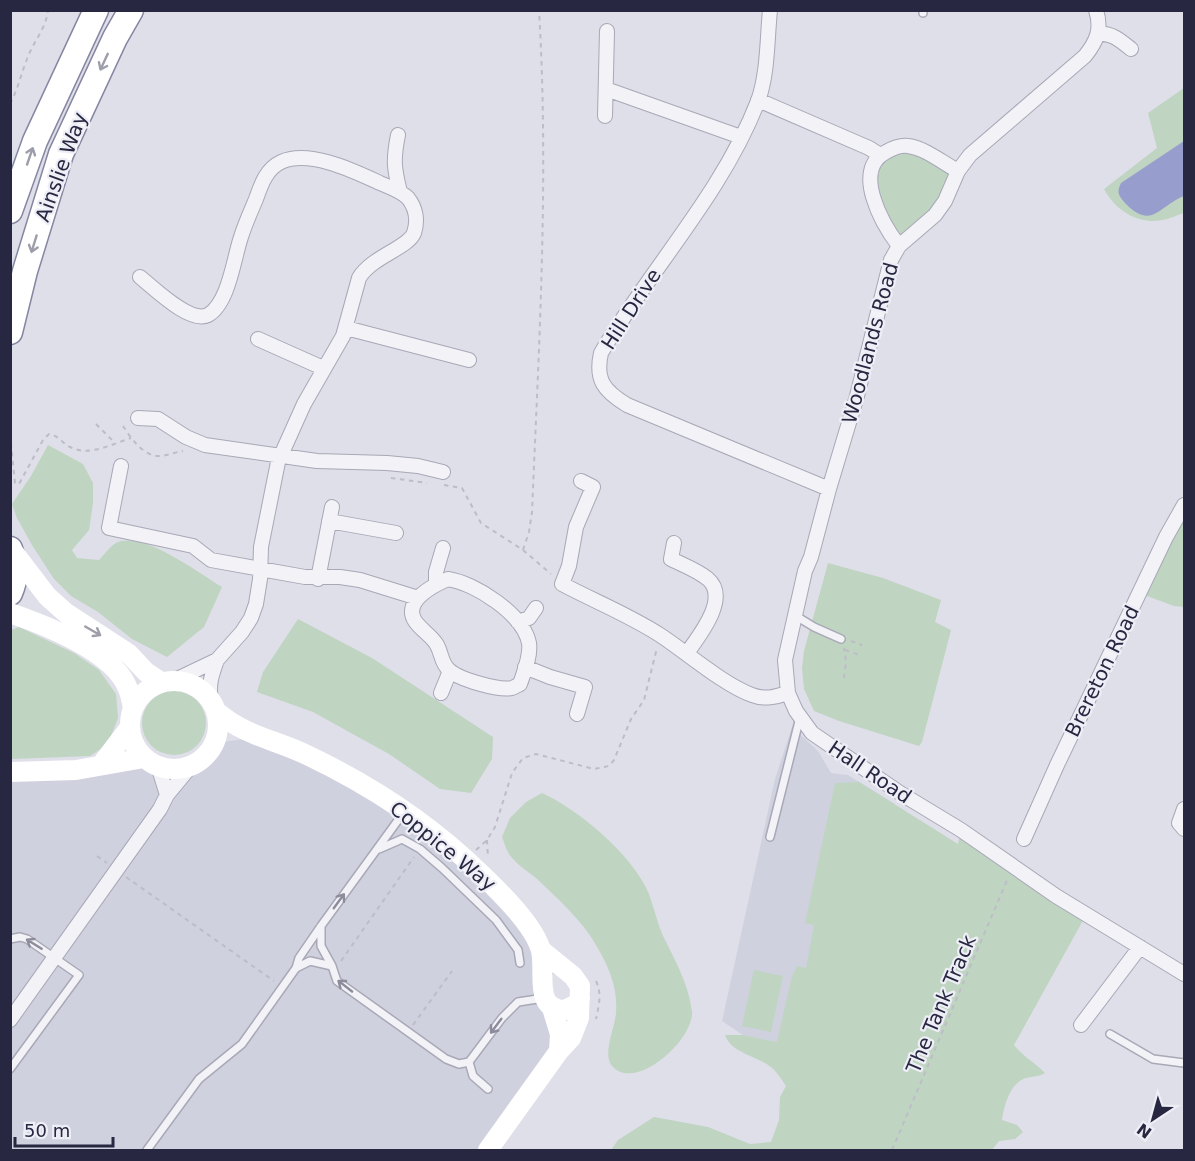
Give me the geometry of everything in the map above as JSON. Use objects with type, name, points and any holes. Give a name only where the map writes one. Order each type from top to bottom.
[{"type":"highway","name":"Ainslie Way","points":[[10,211],[35,141],[96,10]]},
{"type":"highway","name":"Ainslie Way","points":[[10,332],[25,271],[61,154],[115,38],[131,10]]},
{"type":"highway","points":[[10,548],[16,563],[15,580],[10,593]]},
{"type":"street","name":"Hill Drive","points":[[770,10],[764,78],[758,100],[741,137],[710,194],[601,353],[599,376],[605,388],[627,405],[829,489]]},
{"type":"street","points":[[1096,10],[1100,23],[1098,34],[1105,33],[1131,49]]},
{"type":"street","points":[[605,116],[607,31]]},
{"type":"street","name":"Woodlands Road","points":[[788,693],[785,660],[805,571],[812,557],[829,489],[857,396],[891,260],[899,246],[935,215],[945,201],[958,171],[970,155],[1073,68],[1094,44],[1098,34]]},
{"type":"street","points":[[606,88],[741,137]]},
{"type":"street","points":[[758,100],[869,148],[880,155]]},
{"type":"street","points":[[398,135],[393,157],[400,192]]},
{"type":"street","points":[[899,246],[886,229],[871,189],[871,175],[880,155],[892,148],[905,145],[917,148],[958,171]]},
{"type":"street","points":[[10,1020],[167,795],[191,766],[207,755],[212,747],[218,732],[209,689],[210,678],[217,660],[242,632],[256,604],[261,548],[279,458],[323,368],[346,328],[357,285],[363,272],[381,256],[409,240],[413,235],[415,212],[407,197],[367,176],[328,162],[301,158],[290,159],[280,162],[262,181],[240,238],[230,280],[217,306],[209,314],[200,317],[189,314],[140,277]]},
{"type":"street","points":[[346,328],[469,360]]},
{"type":"street","points":[[258,339],[323,368]]},
{"type":"street","points":[[138,418],[158,419],[186,437],[205,445],[279,458],[418,466],[441,478]]},
{"type":"street","points":[[121,466],[109,528],[193,546],[211,560],[318,579],[340,577],[360,580],[418,598]]},
{"type":"street","points":[[581,481],[593,487],[576,527],[569,566],[562,584],[664,638],[733,686],[761,698],[788,693]]},
{"type":"street","name":"Brereton Road","points":[[1024,839],[1153,565],[1185,505]]},
{"type":"street","points":[[318,579],[330,514],[396,533]]},
{"type":"street","points":[[674,543],[671,559],[709,580],[715,588],[716,599],[711,614],[704,630],[687,653]]},
{"type":"street","points":[[10,548],[47,596],[66,613],[129,654],[146,672],[168,681],[195,686],[214,706]]},
{"type":"street","points":[[436,584],[436,572],[443,549]]},
{"type":"street","points":[[448,579],[472,586],[489,597],[518,622],[529,642],[529,653],[520,684],[512,688],[498,688],[450,671],[442,661],[438,646],[414,620],[413,605],[418,598],[436,584],[448,579]]},
{"type":"street","points":[[518,622],[529,618],[536,608]]},
{"type":"street","points":[[10,613],[34,621],[101,656],[117,672],[128,688],[131,737],[136,749],[151,762],[167,795]]},
{"type":"street","points":[[101,765],[131,717],[139,696],[149,687],[217,660]]},
{"type":"street","points":[[525,667],[585,687],[577,714]]},
{"type":"street","points":[[441,693],[450,671]]},
{"type":"street","name":"Hall Road","points":[[788,693],[800,717],[812,733],[900,793],[961,830],[1012,867],[1185,974]]},
{"type":"street","name":"Coppice Way","points":[[214,706],[232,725],[306,754],[405,810],[465,859],[512,905],[541,950],[547,997],[560,1034],[559,1051]]},
{"type":"street","name":"Coppice Way","points":[[212,747],[231,740],[258,737]]},
{"type":"street","points":[[10,772],[76,770],[101,765],[151,762],[172,769],[191,766]]},
{"type":"street","points":[[1185,809],[1179,823],[1185,829]]},
{"type":"street","points":[[1081,1025],[1140,947]]},
{"type":"street","name":"Coppice Way","points":[[541,950],[568,973]]},
{"type":"street","points":[[488,1150],[559,1051],[571,1038],[579,1018],[580,998],[580,986],[578,980],[562,972],[550,976],[547,997],[565,1010],[577,1004],[580,998]]},
{"type":"lane","points":[[796,616],[841,639]]},
{"type":"lane","points":[[770,837],[800,717]]},
{"type":"lane","points":[[147,1150],[199,1078],[242,1044],[296,968],[299,958],[321,926],[405,810]]},
{"type":"lane","points":[[377,850],[402,839],[420,849],[496,920],[519,950],[520,963]]},
{"type":"lane","points":[[321,926],[321,946],[337,981],[446,1059],[459,1064],[470,1062],[502,1018],[518,1002],[547,997]]},
{"type":"lane","points":[[10,939],[20,937],[27,939],[79,975],[10,1069]]},
{"type":"lane","points":[[296,968],[310,961],[333,968]]},
{"type":"lane","points":[[1110,1034],[1153,1059],[1185,1063]]},
{"type":"lane","points":[[470,1062],[473,1076],[488,1089]]},
{"type":"path","points":[[10,104],[20,86],[27,59],[42,32],[48,10]]},
{"type":"path","points":[[523,550],[532,512],[539,337],[542,200],[540,10]]},
{"type":"path","points":[[96,424],[115,443]]},
{"type":"path","points":[[123,426],[131,438],[152,455],[161,456],[190,451]]},
{"type":"path","points":[[10,434],[15,483],[19,484],[43,440],[50,434],[76,450],[100,449],[131,438]]},
{"type":"path","points":[[381,477],[427,483]]},
{"type":"path","points":[[441,478],[462,488],[482,523],[523,550],[562,584]]},
{"type":"path","points":[[487,840],[495,827],[512,773],[523,758],[536,754],[594,769],[609,766],[614,760],[631,718],[644,700],[652,661],[664,638]]},
{"type":"path","points":[[844,678],[845,650],[841,639],[862,644]]},
{"type":"path","points":[[845,650],[860,655]]},
{"type":"path","points":[[333,968],[420,849]]},
{"type":"path","points":[[97,856],[282,987]]},
{"type":"path","name":"The Tank Track","points":[[892,1150],[1012,867]]},
{"type":"path","points":[[408,1032],[452,971]]},
{"type":"shaded area","points":[[792,727],[818,751],[831,773],[848,775],[895,804],[877,1064],[743,1035],[722,1021],[775,779]]},
{"type":"shaded area","points":[[258,737],[405,810],[534,936],[554,974],[546,981],[544,988],[573,1011],[570,1027],[479,1150],[11,1150],[10,772],[144,758],[163,768],[182,768],[199,761],[212,747],[223,742]]},
{"type":"green space","points":[[1184,88],[1184,213],[1168,219],[1153,221],[1136,218],[1114,203],[1104,189],[1157,148],[1148,113]]},
{"type":"green space","points":[[905,145],[958,171],[945,201],[899,246],[871,175],[874,164]]},
{"type":"green space","points":[[48,445],[83,464],[93,483],[89,530],[72,550],[77,558],[99,560],[116,543],[141,542],[185,563],[222,587],[204,627],[167,657],[132,639],[98,612],[71,596],[54,579],[32,545],[12,504]]},
{"type":"green space","points":[[1184,505],[1184,607],[1174,606],[1139,593]]},
{"type":"green space","points":[[828,563],[883,578],[941,600],[935,622],[951,630],[922,742],[919,746],[814,711],[804,689],[802,668],[804,651]]},
{"type":"green space","points":[[298,619],[372,658],[493,737],[492,759],[471,793],[440,789],[389,754],[313,712],[257,692],[263,672]]},
{"type":"green space","points":[[19,627],[74,653],[99,670],[116,694],[118,718],[108,744],[90,756],[11,759],[11,630]]},
{"type":"green space","points":[[168,691],[180,691],[197,700],[204,711],[206,723],[204,735],[197,746],[180,755],[168,755],[156,750],[147,741],[142,729],[142,717],[147,705],[156,696]]},
{"type":"green space","points":[[859,782],[958,844],[960,834],[1086,915],[1014,1045],[1045,1073],[1020,1081],[1006,1101],[1002,1120],[1017,1125],[1023,1132],[1015,1139],[999,1141],[992,1150],[611,1150],[618,1140],[654,1117],[708,1127],[750,1144],[771,1142],[779,1120],[780,1097],[786,1086],[771,1067],[738,1050],[725,1035],[743,1035],[777,1042],[792,976],[797,966],[806,968],[814,925],[805,923],[835,783]]},
{"type":"green space","points":[[542,793],[588,822],[631,864],[649,894],[661,931],[688,992],[692,1012],[684,1036],[662,1059],[635,1073],[622,1073],[609,1061],[609,1048],[616,1013],[616,995],[612,978],[601,953],[569,910],[512,857],[502,837],[510,818],[526,802]]},
{"type":"green space","points":[[754,970],[783,976],[771,1032],[742,1026]]},
{"type":"water","points":[[1184,141],[1184,196],[1149,216],[1135,212],[1120,196],[1121,183]]}]
